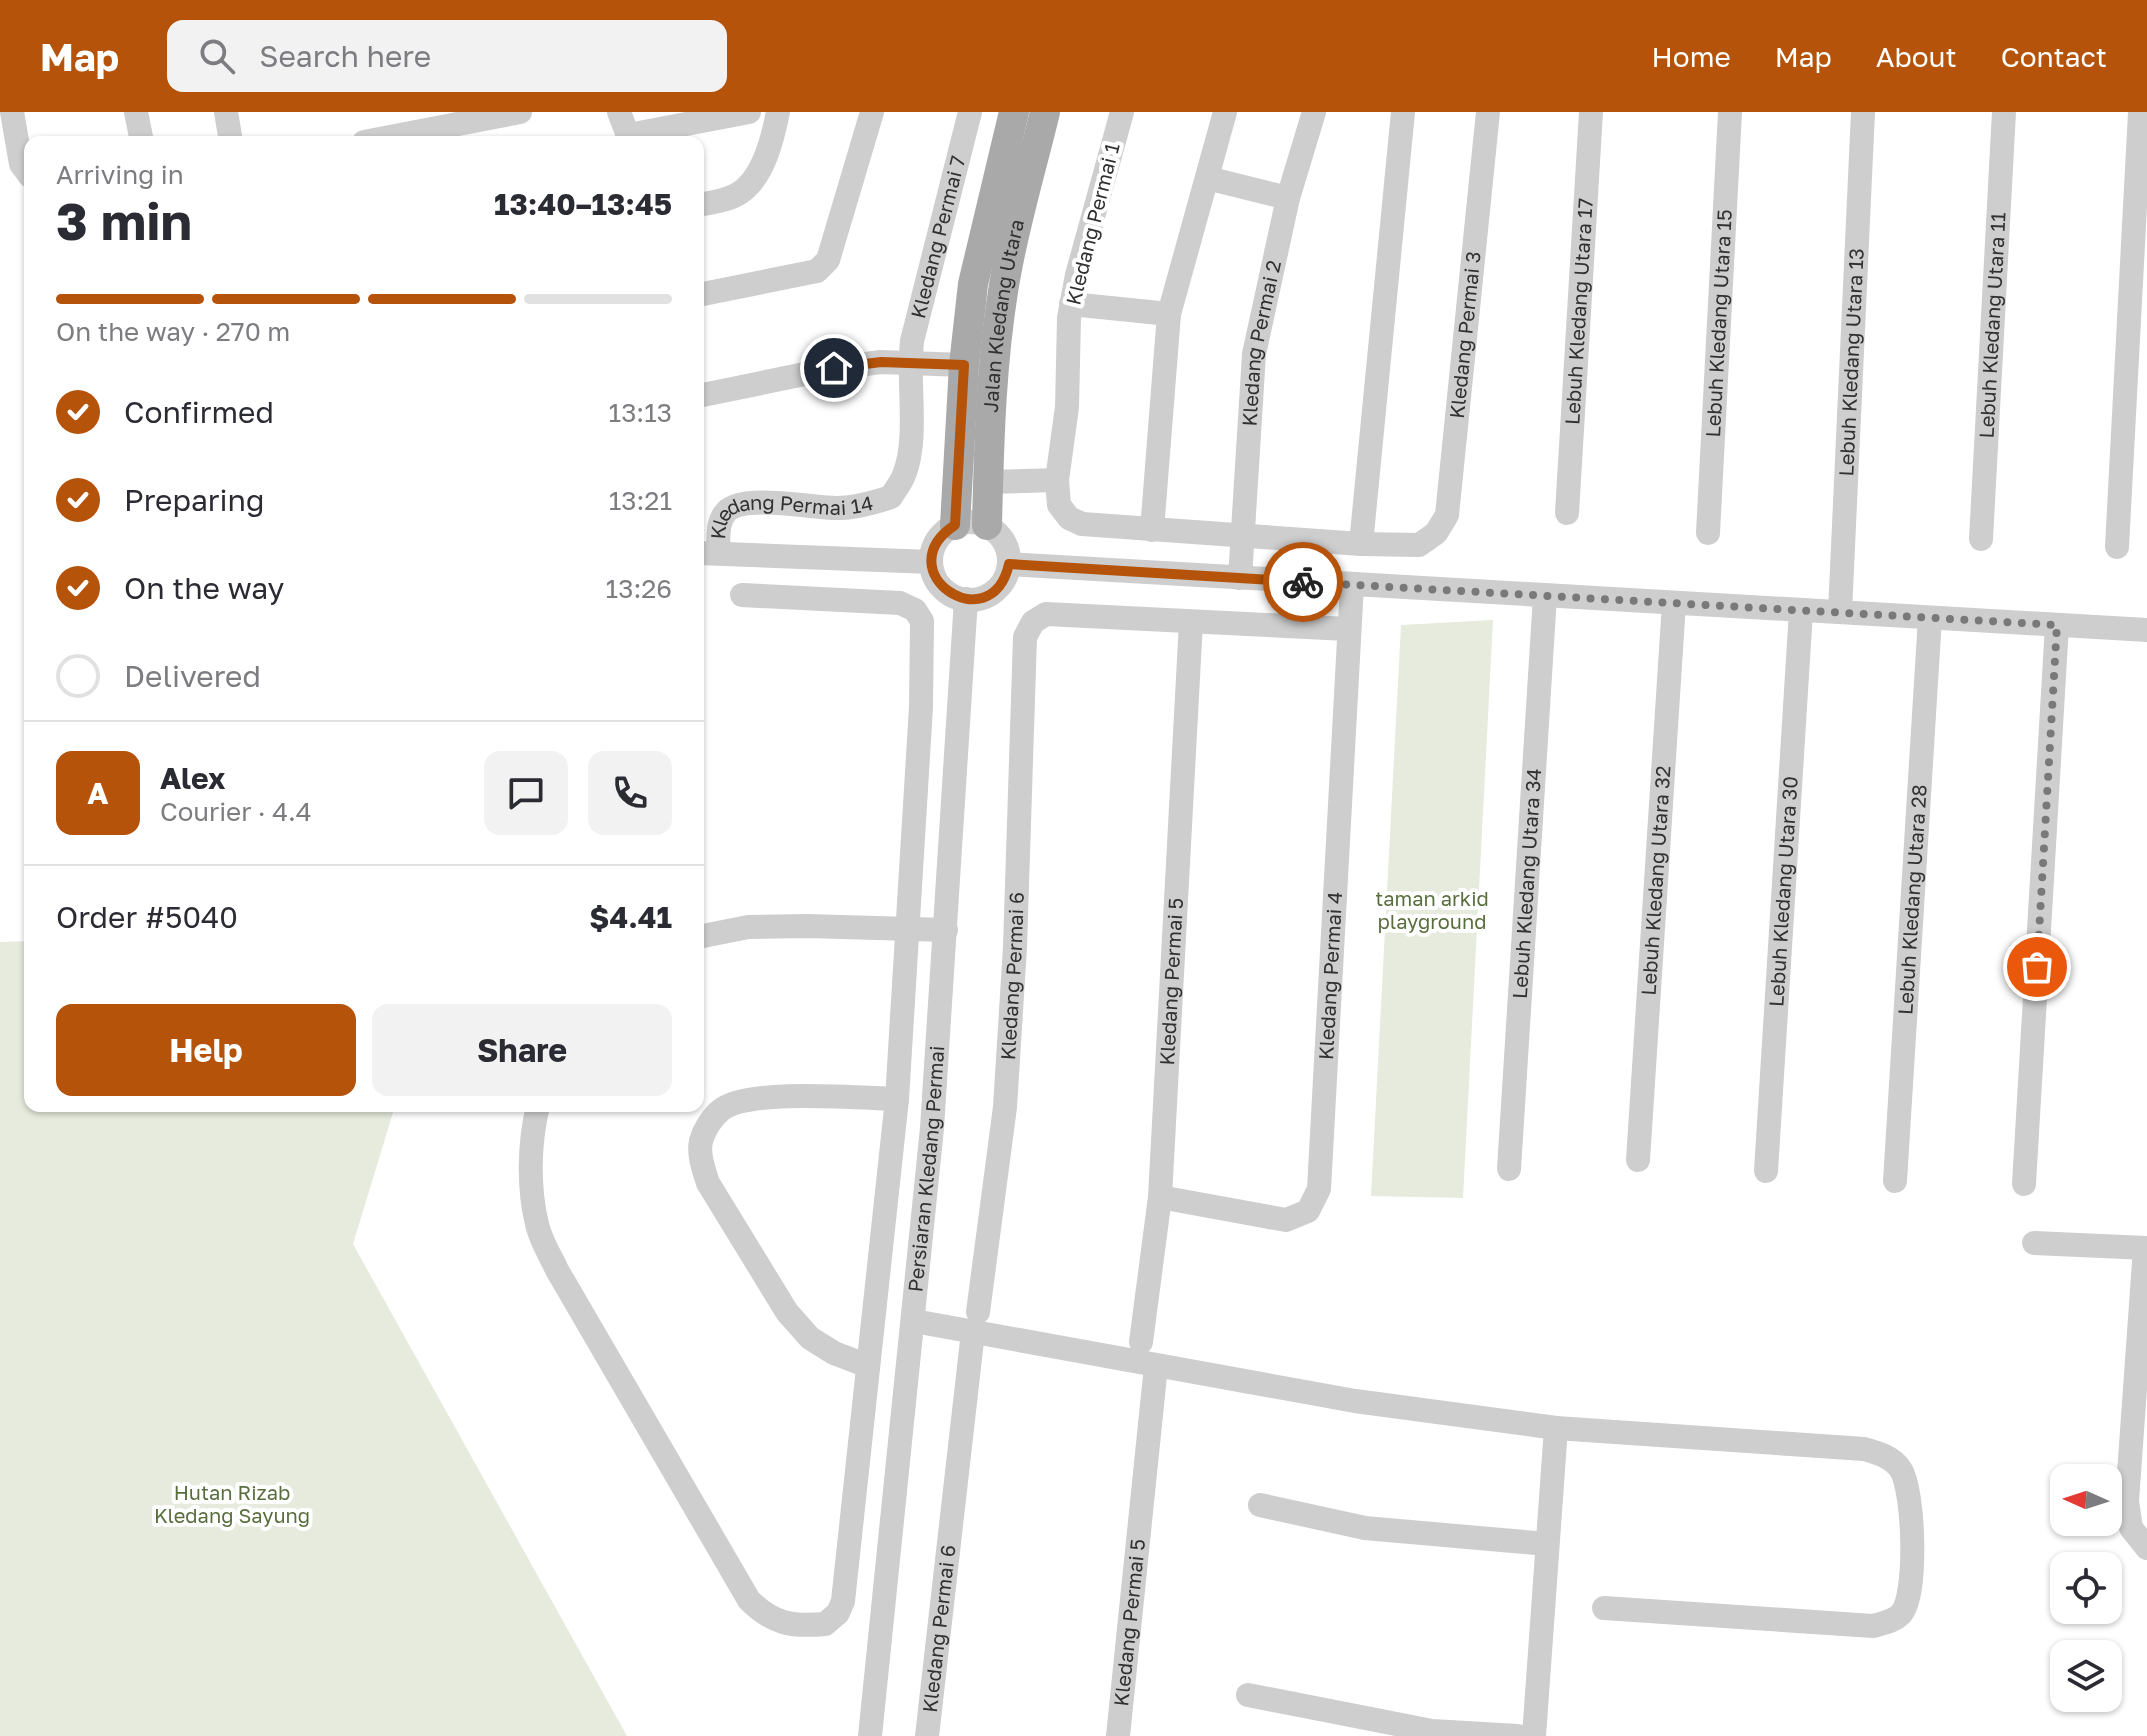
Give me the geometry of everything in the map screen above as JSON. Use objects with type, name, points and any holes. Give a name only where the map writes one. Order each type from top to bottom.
[{"type":"main road","name":"Jalan Kledang Utara","points":[[955,525],[964,365],[973,284],[1014,112]]},
{"type":"main road","name":"Jalan Kledang Utara","points":[[987,525],[996,346],[1006,273],[1045,112]]},
{"type":"street","points":[[12,112],[24,168]]},
{"type":"street","points":[[136,112],[141,136]]},
{"type":"street","points":[[226,112],[230,136]]},
{"type":"street","points":[[395,136],[520,112]]},
{"type":"street","points":[[619,112],[623,128],[627,133],[634,134],[749,112]]},
{"type":"street","points":[[704,203],[740,193],[755,176],[773,135],[778,112]]},
{"type":"street","points":[[704,294],[817,271],[828,260],[872,112]]},
{"type":"street","name":"Kledang Permai 7","points":[[909,362],[921,302],[970,112]]},
{"type":"street","name":"Kledang Permai 1","points":[[1057,480],[1067,407],[1071,304],[1122,112]]},
{"type":"street","points":[[1152,530],[1169,314],[1225,112]]},
{"type":"street","name":"Kledang Permai 2","points":[[1240,578],[1254,354],[1288,198],[1314,112]]},
{"type":"street","points":[[988,482],[1057,480],[1059,505],[1069,518],[1082,524],[1361,544],[1403,112]]},
{"type":"street","name":"Kledang Permai 3","points":[[1361,544],[1419,545],[1436,533],[1447,515],[1488,112]]},
{"type":"street","name":"Lebuh Kledang Utara 17","points":[[1567,513],[1591,112]]},
{"type":"street","name":"Lebuh Kledang Utara 15","points":[[1708,533],[1730,112]]},
{"type":"street","name":"Lebuh Kledang Utara 13","points":[[1840,612],[1863,112]]},
{"type":"street","name":"Lebuh Kledang Utara 11","points":[[1981,539],[2004,112]]},
{"type":"street","points":[[2117,547],[2140,112]]},
{"type":"street","points":[[1207,178],[1288,198]]},
{"type":"street","points":[[1071,304],[1169,314]]},
{"type":"street","points":[[704,396],[834,368],[881,362],[964,365]]},
{"type":"street","name":"Kledang Permai 14","points":[[909,362],[910,440],[905,474],[891,497],[869,505],[839,509],[747,503],[729,509],[719,522],[708,553],[931,562]]},
{"type":"street","points":[[977,522],[987,525],[1004,541],[1009,564],[1002,584],[986,596],[955,597],[938,583],[931,562],[938,540],[955,525],[977,522]]},
{"type":"street","points":[[1009,564],[2147,630]]},
{"type":"street","name":"Kledang Permai 4","points":[[1160,1197],[1286,1220],[1308,1211],[1319,1189],[1352,585]]},
{"type":"street","points":[[537,1112],[532,1131],[532,1191],[537,1226],[557,1270],[749,1600],[764,1615],[783,1623],[825,1624],[838,1613],[843,1601],[897,1099],[921,707],[922,621],[915,610],[900,603],[742,595]]},
{"type":"street","name":"Lebuh Kledang Utara 34","points":[[1509,1169],[1545,596]]},
{"type":"street","name":"Persiaran Kledang Permai","points":[[870,1736],[932,1128],[966,599]]},
{"type":"street","name":"Lebuh Kledang Utara 32","points":[[1638,1160],[1674,603]]},
{"type":"street","name":"Lebuh Kledang Utara 30","points":[[1766,1171],[1801,611]]},
{"type":"street","name":"Kledang Permai 6","points":[[927,1736],[1005,1107],[1015,947],[1025,637],[1033,622],[1046,614],[1191,622]]},
{"type":"street","name":"Lebuh Kledang Utara 28","points":[[1895,1181],[1930,618]]},
{"type":"street","points":[[1191,622],[1348,629]]},
{"type":"street","name":"Kledang Permai 5","points":[[1141,1342],[1160,1197],[1191,622]]},
{"type":"street","points":[[2024,1184],[2057,625]]},
{"type":"street","points":[[704,936],[748,927],[946,930]]},
{"type":"street","points":[[868,1366],[834,1353],[810,1338],[787,1312],[708,1183],[701,1160],[701,1142],[708,1126],[722,1109],[748,1100],[793,1097],[897,1099]]},
{"type":"street","points":[[2034,1243],[2146,1248],[2127,1501],[2131,1528],[2147,1548]]},
{"type":"street","points":[[914,1321],[976,1322],[1156,1366],[1355,1401],[1556,1428],[1864,1449],[1881,1453],[1900,1469],[1908,1489],[1913,1581],[1910,1598],[1902,1613],[1889,1622],[1873,1626],[1604,1608]]},
{"type":"street","name":"Kledang Permai 5","points":[[1118,1736],[1156,1366]]},
{"type":"street","points":[[1534,1736],[1556,1428]]},
{"type":"street","points":[[1260,1505],[1365,1528],[1547,1544]]},
{"type":"street","points":[[1248,1695],[1432,1731],[1518,1736]]},
{"type":"green space","name":"taman arkid playground","points":[[1493,620],[1463,1198],[1371,1196],[1401,625]]},
{"type":"green space","name":"Hutan Rizab Kledang Sayung","points":[[24,941],[24,1112],[393,1112],[353,1244],[627,1736],[0,1736],[0,942]]},
{"type":"way so far","points":[[1303,582],[2057,625],[2037,967]]},
{"type":"route","points":[[834,368],[881,362],[964,365],[955,525],[938,540],[931,562],[938,583],[955,597],[976,599],[995,591],[1002,584],[1009,564],[1303,582]]}]
